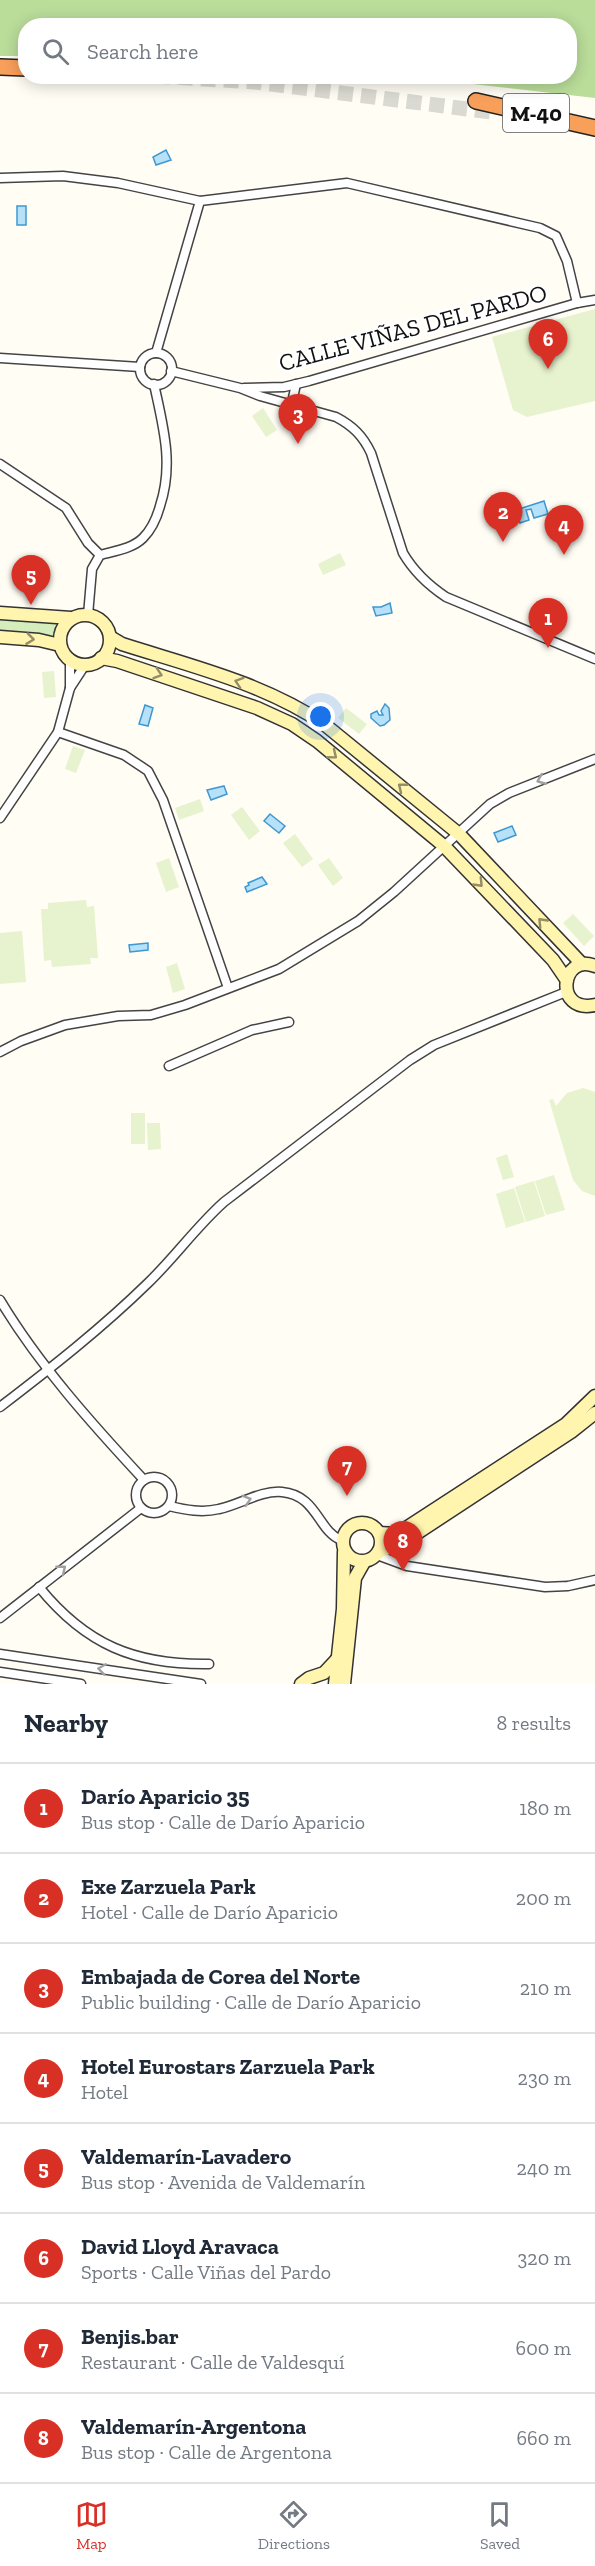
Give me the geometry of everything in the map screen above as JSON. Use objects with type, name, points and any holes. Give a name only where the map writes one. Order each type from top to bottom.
[{"type":"highway","points":[[0,67],[18,68]]},
{"type":"highway","name":"M-40","points":[[476,101],[595,128]]},
{"type":"street","points":[[0,178],[63,176],[118,183],[200,201],[347,183],[540,228],[556,236],[567,261],[577,303]]},
{"type":"street","points":[[156,353],[200,201]]},
{"type":"street","name":"CALLE VIÑAS DEL PARDO","points":[[240,388],[284,387],[577,303],[595,300]]},
{"type":"street","points":[[156,353],[162,354],[170,361],[171,371],[166,381],[154,384],[142,377],[140,367],[144,358],[156,353]]},
{"type":"street","points":[[0,358],[140,367]]},
{"type":"street","points":[[171,371],[240,388],[336,417],[347,423],[364,440],[403,553],[410,565],[430,586],[446,597],[595,659]]},
{"type":"street","points":[[88,615],[92,569],[100,555],[127,548],[143,538],[156,519],[167,485],[169,459],[154,384]]},
{"type":"street","points":[[295,406],[293,398],[296,384]]},
{"type":"street","points":[[281,402],[284,387]]},
{"type":"street","points":[[0,464],[66,508],[88,543],[100,555]]},
{"type":"street","points":[[0,613],[71,618],[88,615],[103,622],[110,637],[108,649],[101,658],[85,665],[70,688]]},
{"type":"street","points":[[0,818],[58,732],[70,688],[70,660],[60,645],[62,628],[71,618]]},
{"type":"street","points":[[0,637],[39,640],[60,645]]},
{"type":"street","points":[[0,1407],[49,1370],[150,1281],[215,1210],[410,1060],[434,1045],[566,985],[571,970],[589,965],[459,834],[324,724],[302,709],[257,687],[122,644],[110,637]]},
{"type":"street","points":[[101,658],[220,694],[257,708],[291,724],[317,741],[444,846],[553,960],[572,1001],[592,1010]]},
{"type":"street","points":[[70,660],[85,665]]},
{"type":"street","points":[[58,732],[124,754],[147,771],[163,800],[228,988]]},
{"type":"street","points":[[0,1052],[21,1041],[65,1025],[118,1016],[151,1015],[279,969],[358,921],[459,834],[490,804],[509,793],[595,759]]},
{"type":"street","points":[[169,1066],[252,1030],[290,1022]]},
{"type":"street","points":[[0,1299],[13,1322],[49,1370],[144,1480]]},
{"type":"street","points":[[379,1533],[396,1534],[403,1530],[566,1424],[595,1396]]},
{"type":"street","points":[[169,1506],[205,1512],[282,1492],[298,1496],[310,1505],[353,1560],[364,1562],[402,1543],[571,1432],[595,1413]]},
{"type":"street","points":[[154,1477],[167,1482],[172,1496],[169,1506],[165,1510],[151,1513],[141,1508],[136,1497],[138,1488],[144,1480],[154,1477]]},
{"type":"street","points":[[0,1618],[141,1508]]},
{"type":"street","points":[[335,1684],[339,1657],[344,1583],[343,1546],[346,1530],[354,1524],[363,1523],[372,1526],[379,1533],[381,1542],[378,1554]]},
{"type":"street","points":[[378,1554],[407,1566],[545,1587],[595,1581]]},
{"type":"street","points":[[344,1684],[355,1578],[364,1562]]},
{"type":"street","points":[[39,1587],[59,1611],[84,1632],[110,1647],[142,1658],[174,1665],[210,1664]]},
{"type":"street","points":[[0,1654],[201,1684]]},
{"type":"street","points":[[301,1684],[309,1678],[324,1673],[339,1657]]},
{"type":"street","points":[[0,1672],[81,1684]]},
{"type":"green space","points":[[0,0],[595,0],[595,98],[472,84],[577,84],[577,18],[18,18],[18,56],[0,56]]},
{"type":"green space","points":[[595,309],[595,401],[527,417],[513,410],[492,337]]},
{"type":"green space","points":[[263,408],[277,430],[266,437],[252,416]]},
{"type":"green space","points":[[340,553],[346,565],[323,575],[318,564]]},
{"type":"green space","points":[[0,619],[59,624],[57,636],[0,631]]},
{"type":"green space","points":[[54,671],[56,697],[44,698],[42,672]]},
{"type":"green space","points":[[346,708],[367,724],[359,734],[338,718]]},
{"type":"green space","points":[[73,746],[85,750],[76,773],[65,769]]},
{"type":"green space","points":[[200,799],[204,811],[179,820],[175,808]]},
{"type":"green space","points":[[242,807],[260,831],[249,840],[231,815]]},
{"type":"green space","points":[[295,834],[313,859],[302,867],[283,843]]},
{"type":"green space","points":[[169,858],[179,887],[166,892],[156,863]]},
{"type":"green space","points":[[329,858],[343,878],[333,886],[318,865]]},
{"type":"green space","points":[[86,900],[87,907],[94,906],[98,958],[90,958],[91,964],[52,967],[51,960],[44,961],[41,909],[48,909],[48,903]]},
{"type":"green space","points":[[573,914],[594,936],[584,946],[563,923]]},
{"type":"green space","points":[[22,931],[26,982],[0,984],[0,933]]},
{"type":"green space","points":[[177,963],[185,989],[173,993],[166,967]]},
{"type":"green space","points":[[583,1088],[595,1092],[595,1196],[582,1191],[573,1180],[549,1100],[553,1099],[556,1106],[567,1093]]},
{"type":"green space","points":[[131,1113],[145,1113],[145,1144],[131,1144]]},
{"type":"green space","points":[[147,1123],[160,1123],[161,1149],[148,1150]]},
{"type":"green space","points":[[507,1154],[514,1177],[503,1180],[496,1158]]},
{"type":"green space","points":[[554,1175],[565,1210],[546,1215],[535,1181]]},
{"type":"green space","points":[[534,1181],[545,1216],[526,1222],[515,1187]]},
{"type":"green space","points":[[514,1188],[525,1222],[506,1228],[496,1194]]},
{"type":"water","points":[[166,150],[171,160],[156,165],[153,157]]},
{"type":"water","points":[[17,206],[26,206],[26,225],[17,225]]},
{"type":"water","points":[[544,501],[548,514],[534,518],[531,509],[526,510],[529,520],[520,523],[516,510]]},
{"type":"water","points":[[390,603],[392,613],[376,616],[373,607],[381,607]]},
{"type":"water","points":[[385,704],[389,708],[390,720],[380,726],[371,718],[371,714],[377,711],[379,715],[383,715],[381,711]]},
{"type":"water","points":[[145,705],[153,708],[148,726],[139,724]]},
{"type":"water","points":[[224,786],[227,794],[211,800],[207,790]]},
{"type":"water","points":[[270,814],[285,826],[279,833],[264,821]]},
{"type":"water","points":[[512,826],[516,835],[498,842],[494,833]]},
{"type":"water","points":[[262,877],[267,884],[247,892],[245,887],[249,885],[248,883]]},
{"type":"water","points":[[148,943],[148,950],[130,952],[129,945]]},
{"type":"tunnel","points":[[271,84],[491,112]]},
{"type":"place","name":"David Lloyd Aravaca","points":[[548,369]]},
{"type":"place","name":"Embajada de Corea del Norte","points":[[298,444]]},
{"type":"place","name":"Exe Zarzuela Park","points":[[503,542]]},
{"type":"place","name":"Hotel Eurostars Zarzuela Park","points":[[564,555]]},
{"type":"place","name":"Valdemarín-Lavadero","points":[[31,605]]},
{"type":"place","name":"Darío Aparicio 35","points":[[548,648]]},
{"type":"place","name":"Benjis.bar","points":[[347,1496]]},
{"type":"place","name":"Valdemarín-Argentona","points":[[403,1571]]}]
